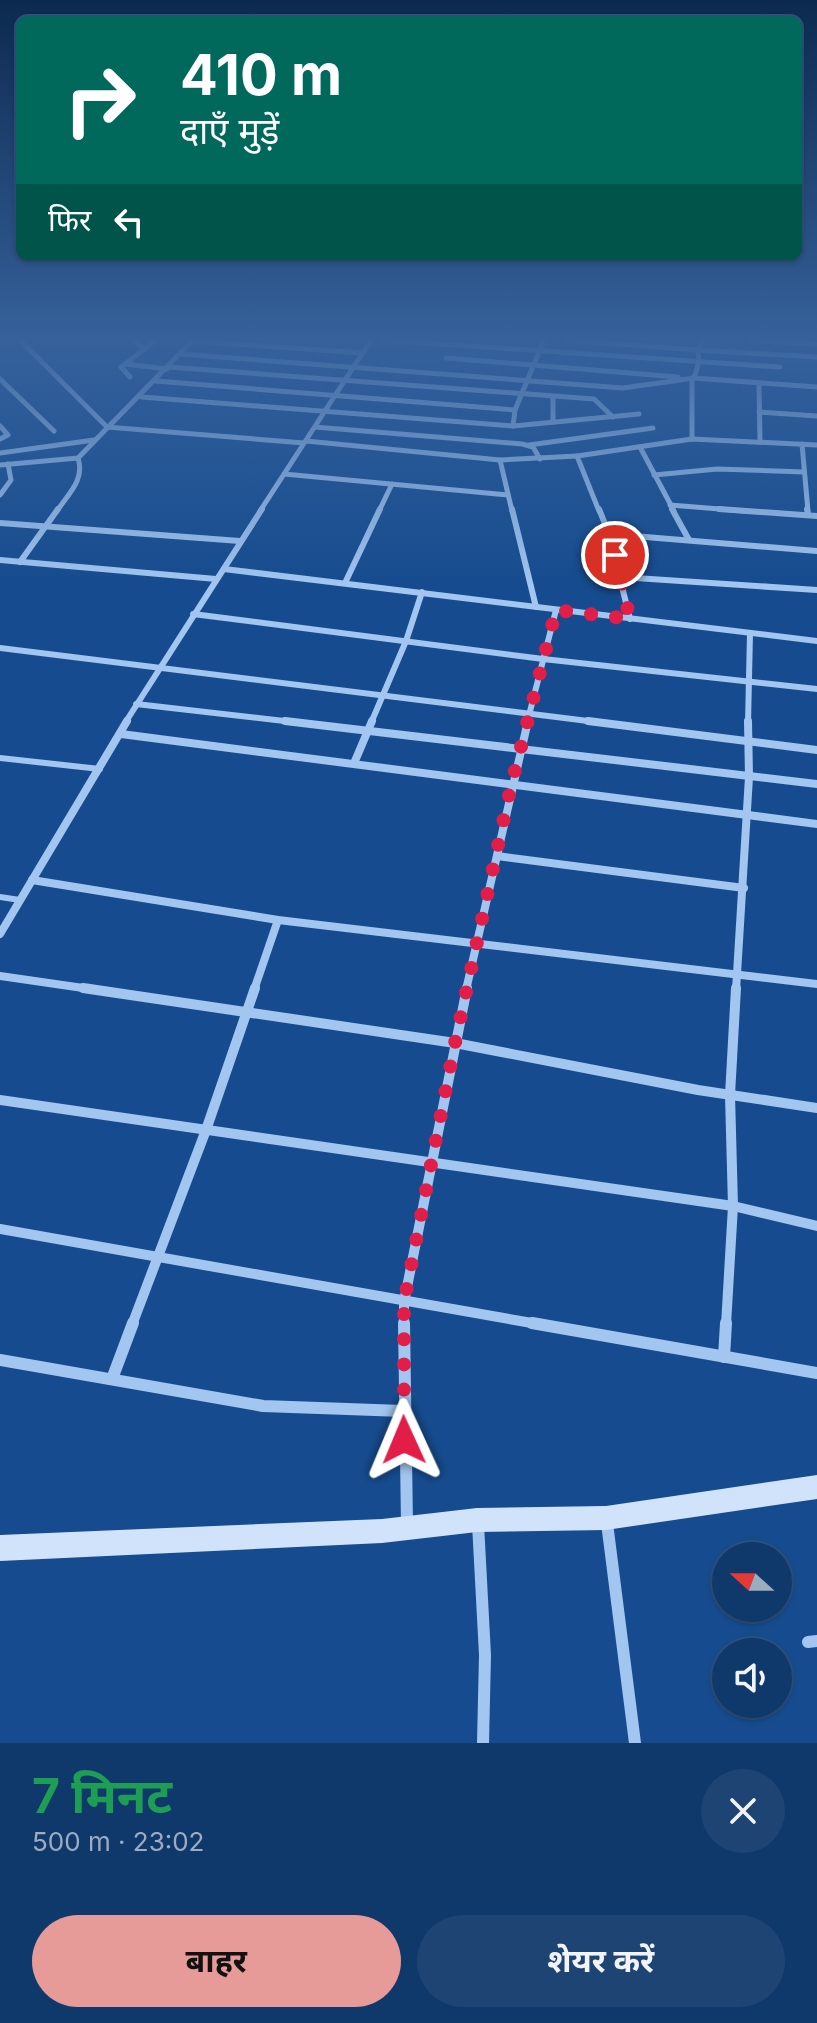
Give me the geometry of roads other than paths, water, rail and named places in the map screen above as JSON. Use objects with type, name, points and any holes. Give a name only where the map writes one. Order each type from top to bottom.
[{"type":"street","points":[[44,421],[54,431]]},
{"type":"street","points":[[101,421],[107,427],[500,460],[577,456],[692,439],[817,445]]},
{"type":"street","points":[[0,465],[78,458],[114,421]]},
{"type":"street","points":[[0,934],[136,704],[319,421]]},
{"type":"street","points":[[455,421],[513,426],[561,421]]},
{"type":"street","points":[[513,426],[514,421]]},
{"type":"street","points":[[692,439],[693,421]]},
{"type":"street","points":[[759,421],[760,442]]},
{"type":"street","points":[[0,426],[8,435],[0,439]]},
{"type":"street","points":[[315,427],[528,445],[653,428]]},
{"type":"street","points":[[0,453],[94,440]]},
{"type":"street","points":[[802,444],[808,515]]},
{"type":"street","points":[[528,445],[540,459]]},
{"type":"street","points":[[640,447],[689,540]]},
{"type":"street","points":[[577,456],[609,534],[630,619]]},
{"type":"street","points":[[20,562],[80,478],[82,470],[78,458]]},
{"type":"street","points":[[500,460],[536,607]]},
{"type":"street","points":[[0,495],[11,480],[8,464]]},
{"type":"street","points":[[654,475],[717,469],[804,472]]},
{"type":"street","points":[[284,474],[508,495]]},
{"type":"street","points":[[345,583],[392,484]]},
{"type":"street","points":[[670,505],[817,516]]},
{"type":"street","points":[[0,523],[240,541]]},
{"type":"street","points":[[609,534],[817,551]]},
{"type":"street","points":[[0,560],[216,579]]},
{"type":"street","points":[[224,569],[817,641]]},
{"type":"street","points":[[620,577],[817,590]]},
{"type":"street","points":[[355,761],[406,641],[422,592]]},
{"type":"street","points":[[407,1528],[403,1411],[404,1302],[455,1043],[511,786],[556,610]]},
{"type":"street","points":[[193,614],[543,659],[817,689]]},
{"type":"street","points":[[724,1357],[733,1206],[730,1095],[748,816],[750,633]]},
{"type":"street","points":[[0,648],[817,750]]},
{"type":"street","points":[[136,704],[519,752],[817,784]]},
{"type":"street","points":[[121,734],[355,761],[511,786],[817,824]]},
{"type":"street","points":[[497,856],[744,888]]},
{"type":"street","points":[[32,880],[278,920],[817,984]]},
{"type":"street","points":[[112,1379],[206,1130],[278,920]]},
{"type":"street","points":[[0,976],[455,1043],[730,1095],[817,1108]]},
{"type":"street","points":[[0,1100],[733,1206],[817,1226]]},
{"type":"street","points":[[0,1229],[817,1373]]},
{"type":"street","points":[[0,1360],[263,1406],[403,1411]]},
{"type":"street","points":[[0,1548],[407,1528],[477,1520],[606,1518],[817,1487]]},
{"type":"street","points":[[606,1518],[635,1743]]},
{"type":"street","points":[[477,1520],[485,1655],[483,1743]]},
{"type":"lane","points":[[0,758],[100,769]]},
{"type":"lane","points":[[0,897],[20,900]]}]
